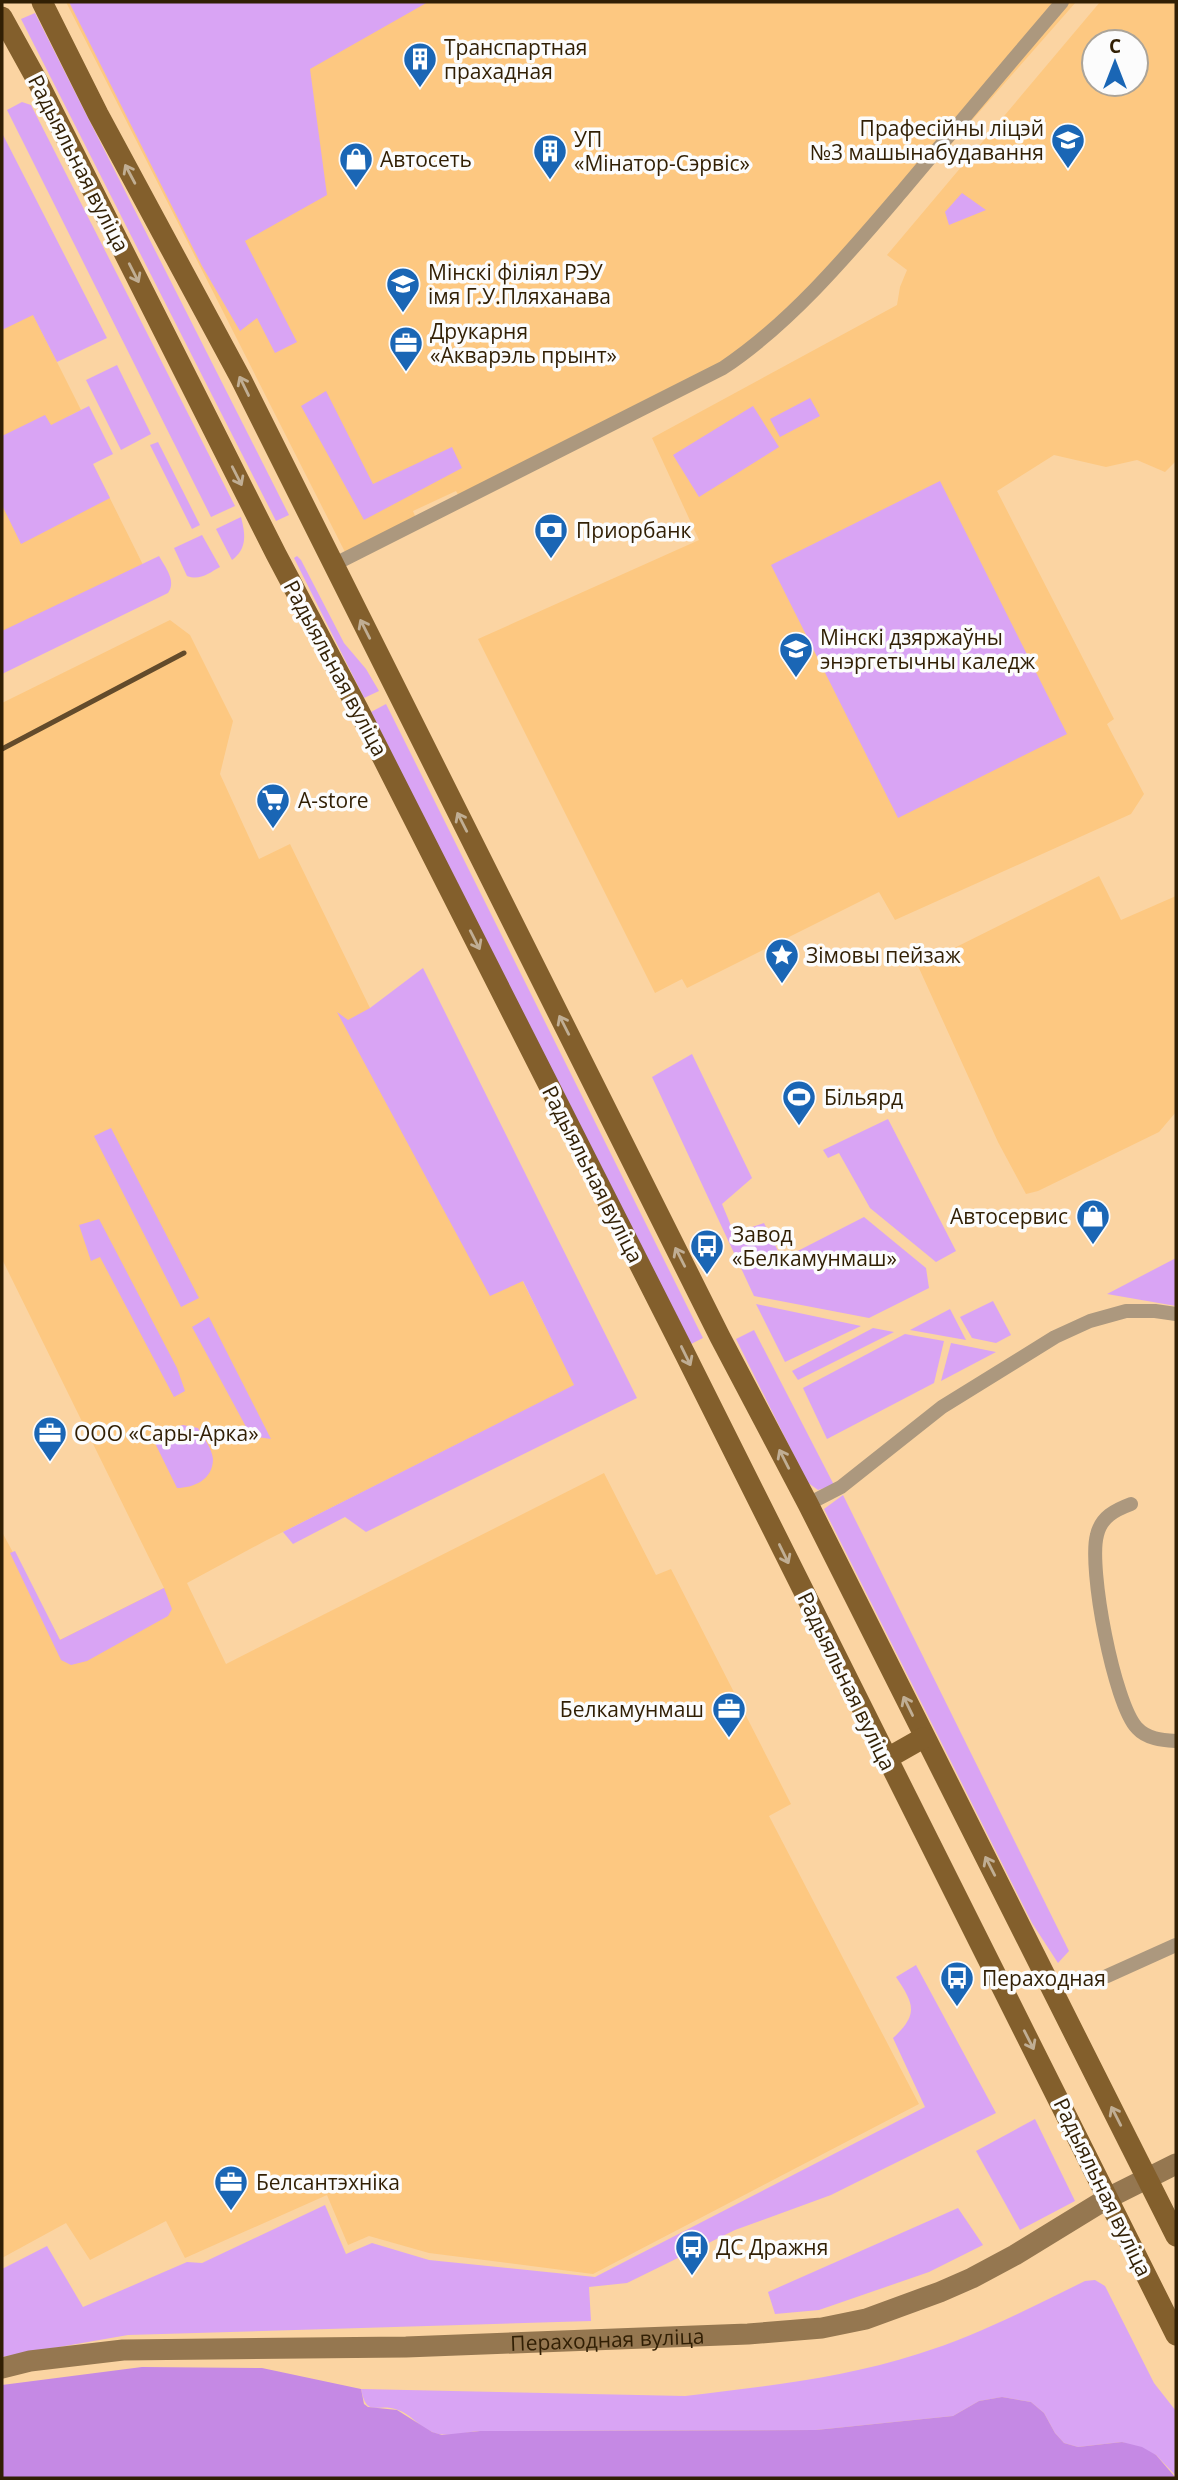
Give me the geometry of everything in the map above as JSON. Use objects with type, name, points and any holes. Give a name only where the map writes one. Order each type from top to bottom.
[{"type":"main road","name":"Радыяльная вуліца","points":[[41,2],[98,114],[241,379],[714,1326],[808,1504],[923,1738],[1176,2236]]},
{"type":"main road","name":"Радыяльная вуліца","points":[[2,17],[39,83],[276,554],[685,1354],[1176,2335]]},
{"type":"main road","points":[[886,1759],[923,1738]]},
{"type":"street","points":[[333,565],[710,374],[746,353],[765,338],[852,250],[1062,2]]},
{"type":"street","points":[[808,1504],[841,1487],[942,1407],[1055,1337],[1098,1318],[1126,1311],[1176,1314]]},
{"type":"street","points":[[1131,1504],[1115,1510],[1104,1520],[1097,1535],[1095,1562],[1108,1653],[1127,1717],[1139,1730],[1155,1740],[1176,1741]]},
{"type":"street","points":[[1107,1976],[1176,1945]]},
{"type":"street","name":"Пераходная вуліца","points":[[2,2368],[30,2361],[123,2350],[420,2347],[748,2334],[822,2328],[879,2314],[972,2278],[1108,2198],[1176,2164]]},
{"type":"shaded area","points":[[66,2],[1076,2],[907,194],[741,356],[462,502],[456,491],[413,511],[418,523],[346,554]]},
{"type":"shaded area","points":[[69,2],[428,2],[310,69],[327,195],[245,241],[297,342],[275,353],[257,318],[240,331],[202,266]]},
{"type":"shaded area","name":"Мінскі дзяржаўны энэргетычны каледж","points":[[1100,2],[1176,2],[1176,461],[1165,472],[1137,460],[1106,467],[1054,455],[997,491],[1114,719],[1107,724],[1144,794],[1131,814],[895,920],[879,892],[687,988],[682,979],[655,993],[478,639],[699,540],[652,438],[897,305],[907,270],[887,255]]},
{"type":"shaded area","points":[[35,13],[289,515],[276,521],[21,19]]},
{"type":"shaded area","points":[[22,102],[31,105],[235,506],[211,517],[7,110]]},
{"type":"shaded area","points":[[2,133],[107,338],[57,362],[33,315],[2,330]]},
{"type":"shaded area","points":[[962,193],[986,210],[949,225],[945,212]]},
{"type":"shaded area","points":[[2,279],[33,314],[81,410],[69,416],[152,583],[2,658]]},
{"type":"shaded area","points":[[117,365],[151,434],[121,450],[86,380]]},
{"type":"shaded area","points":[[326,391],[373,484],[452,447],[462,468],[364,520],[301,406]]},
{"type":"shaded area","points":[[810,398],[820,416],[780,437],[770,419]]},
{"type":"shaded area","points":[[89,406],[113,454],[93,464],[110,498],[21,544],[2,505],[2,436],[45,415],[51,425]]},
{"type":"shaded area","points":[[753,406],[779,447],[699,497],[673,455]]},
{"type":"shaded area","points":[[158,442],[200,525],[192,529],[150,445]]},
{"type":"shaded area","points":[[940,481],[1067,734],[898,818],[771,565]]},
{"type":"shaded area","points":[[241,517],[243,545],[232,560],[216,529]]},
{"type":"shaded area","points":[[202,535],[220,567],[200,577],[187,576],[174,548]]},
{"type":"shaded area","points":[[159,556],[171,579],[168,593],[2,674],[2,631]]},
{"type":"shaded area","points":[[297,556],[344,643],[366,669],[379,691],[364,698],[294,558]]},
{"type":"shaded area","points":[[170,620],[190,635],[233,721],[220,774],[259,859],[290,844],[370,1008],[522,1280],[575,1385],[187,1583],[226,1664],[604,1473],[656,1575],[671,1569],[791,1804],[769,1816],[919,2104],[593,2274],[429,2253],[369,2236],[348,2245],[327,2195],[185,2258],[166,2221],[90,2260],[66,2223],[2,2258],[2,1532],[60,1640],[164,1588],[2,1259],[2,703]]},
{"type":"shaded area","points":[[386,704],[703,1338],[689,1345],[371,712]]},
{"type":"shaded area","points":[[1099,876],[1121,920],[1176,896],[1176,1112],[1159,1132],[1038,1191],[1026,1194],[998,1142],[918,966]]},
{"type":"shaded area","points":[[423,968],[637,1398],[366,1532],[345,1517],[293,1544],[283,1532],[574,1385],[523,1281],[490,1296],[337,1012],[348,1020],[370,1008]]},
{"type":"shaded area","points":[[692,1054],[752,1178],[722,1204],[734,1233],[764,1223],[782,1259],[864,1217],[926,1268],[929,1288],[869,1318],[754,1296],[652,1077]]},
{"type":"shaded area","points":[[888,1119],[956,1251],[936,1262],[870,1208],[839,1153],[828,1158],[823,1150]]},
{"type":"shaded area","points":[[111,1128],[199,1298],[181,1307],[94,1136]]},
{"type":"shaded area","points":[[99,1219],[177,1368],[185,1391],[174,1397],[100,1257],[91,1261],[79,1225]]},
{"type":"shaded area","points":[[1176,1258],[1176,1306],[1107,1294]]},
{"type":"shaded area","points":[[993,1301],[1011,1335],[996,1343],[972,1338],[960,1317]]},
{"type":"shaded area","points":[[756,1304],[861,1326],[785,1362]]},
{"type":"shaded area","points":[[950,1309],[966,1340],[910,1330]]},
{"type":"shaded area","points":[[209,1317],[271,1439],[251,1436],[192,1327]]},
{"type":"shaded area","points":[[873,1328],[894,1332],[798,1380],[792,1371]]},
{"type":"shaded area","points":[[754,1330],[834,1485],[818,1490],[807,1482],[736,1339]]},
{"type":"shaded area","points":[[905,1334],[944,1341],[934,1383],[827,1439],[803,1388]]},
{"type":"shaded area","points":[[951,1343],[996,1352],[941,1381]]},
{"type":"shaded area","points":[[183,1425],[198,1428],[213,1459],[206,1477],[189,1486],[177,1488],[153,1439],[168,1429]]},
{"type":"shaded area","points":[[843,1495],[1069,1951],[1058,1963],[1032,1923],[824,1509]]},
{"type":"shaded area","points":[[15,1551],[60,1640],[164,1588],[172,1609],[168,1616],[87,1661],[71,1665],[61,1660],[10,1553]]},
{"type":"shaded area","points":[[916,1965],[996,2113],[831,2195],[735,2230],[627,2283],[589,2287],[591,2321],[128,2335],[2,2357],[2,2269],[47,2246],[83,2307],[187,2262],[202,2263],[325,2205],[346,2254],[372,2243],[429,2260],[595,2277],[925,2107],[893,2038],[907,2022],[911,2009],[907,1995],[896,1977]]},
{"type":"shaded area","points":[[1035,2119],[1075,2201],[1020,2230],[976,2151]]},
{"type":"shaded area","points":[[958,2208],[983,2245],[929,2272],[819,2310],[775,2314],[768,2292]]},
{"type":"shaded area","points":[[1095,2280],[1105,2286],[1154,2383],[1176,2411],[1176,2476],[1156,2455],[1122,2442],[1078,2447],[1064,2443],[1044,2413],[1031,2402],[1002,2397],[979,2401],[953,2416],[816,2430],[480,2431],[448,2435],[430,2431],[398,2410],[370,2407],[363,2398],[361,2389],[685,2396],[773,2385],[861,2369],[940,2347],[1085,2281]]},
{"type":"shaded area","points":[[142,2367],[262,2368],[361,2389],[364,2404],[368,2407],[397,2410],[432,2432],[442,2435],[480,2431],[816,2430],[953,2416],[979,2401],[1002,2397],[1031,2402],[1044,2413],[1064,2443],[1078,2447],[1122,2442],[1142,2447],[1156,2455],[1176,2478],[2,2478],[2,2385]]},
{"type":"railway","points":[[2,749],[184,653]]},
{"type":"place","name":"Транспартная прахадная","points":[[420,89]]},
{"type":"place","name":"Прафесійны ліцэй №3 машынабудавання","points":[[1068,170]]},
{"type":"place","name":"УП «Мінатор-Сэрвіс»","points":[[550,181]]},
{"type":"place","name":"Автосеть","points":[[356,189]]},
{"type":"place","name":"Мінскі філіял РЭУ імя Г.У.Пляханава","points":[[403,314]]},
{"type":"place","name":"Друкарня «Акварэль прынт»","points":[[406,373]]},
{"type":"place","name":"Приорбанк","points":[[551,560]]},
{"type":"place","name":"Мінскі дзяржаўны энэргетычны каледж","points":[[796,679]]},
{"type":"place","name":"А-store","points":[[273,830]]},
{"type":"place","name":"Зімовы пейзаж","points":[[782,985]]},
{"type":"place","name":"Більярд","points":[[799,1127]]},
{"type":"place","name":"Автосервис","points":[[1093,1246]]},
{"type":"place","name":"Завод «Белкамунмаш»","points":[[707,1276]]},
{"type":"place","name":"ООО «Сары-Арка»","points":[[50,1463]]},
{"type":"place","name":"Белкамунмаш","points":[[729,1739]]},
{"type":"place","name":"Пераходная","points":[[957,2008]]},
{"type":"place","name":"Белсантэхніка","points":[[231,2212]]},
{"type":"place","name":"ДС Дражня","points":[[692,2277]]}]
